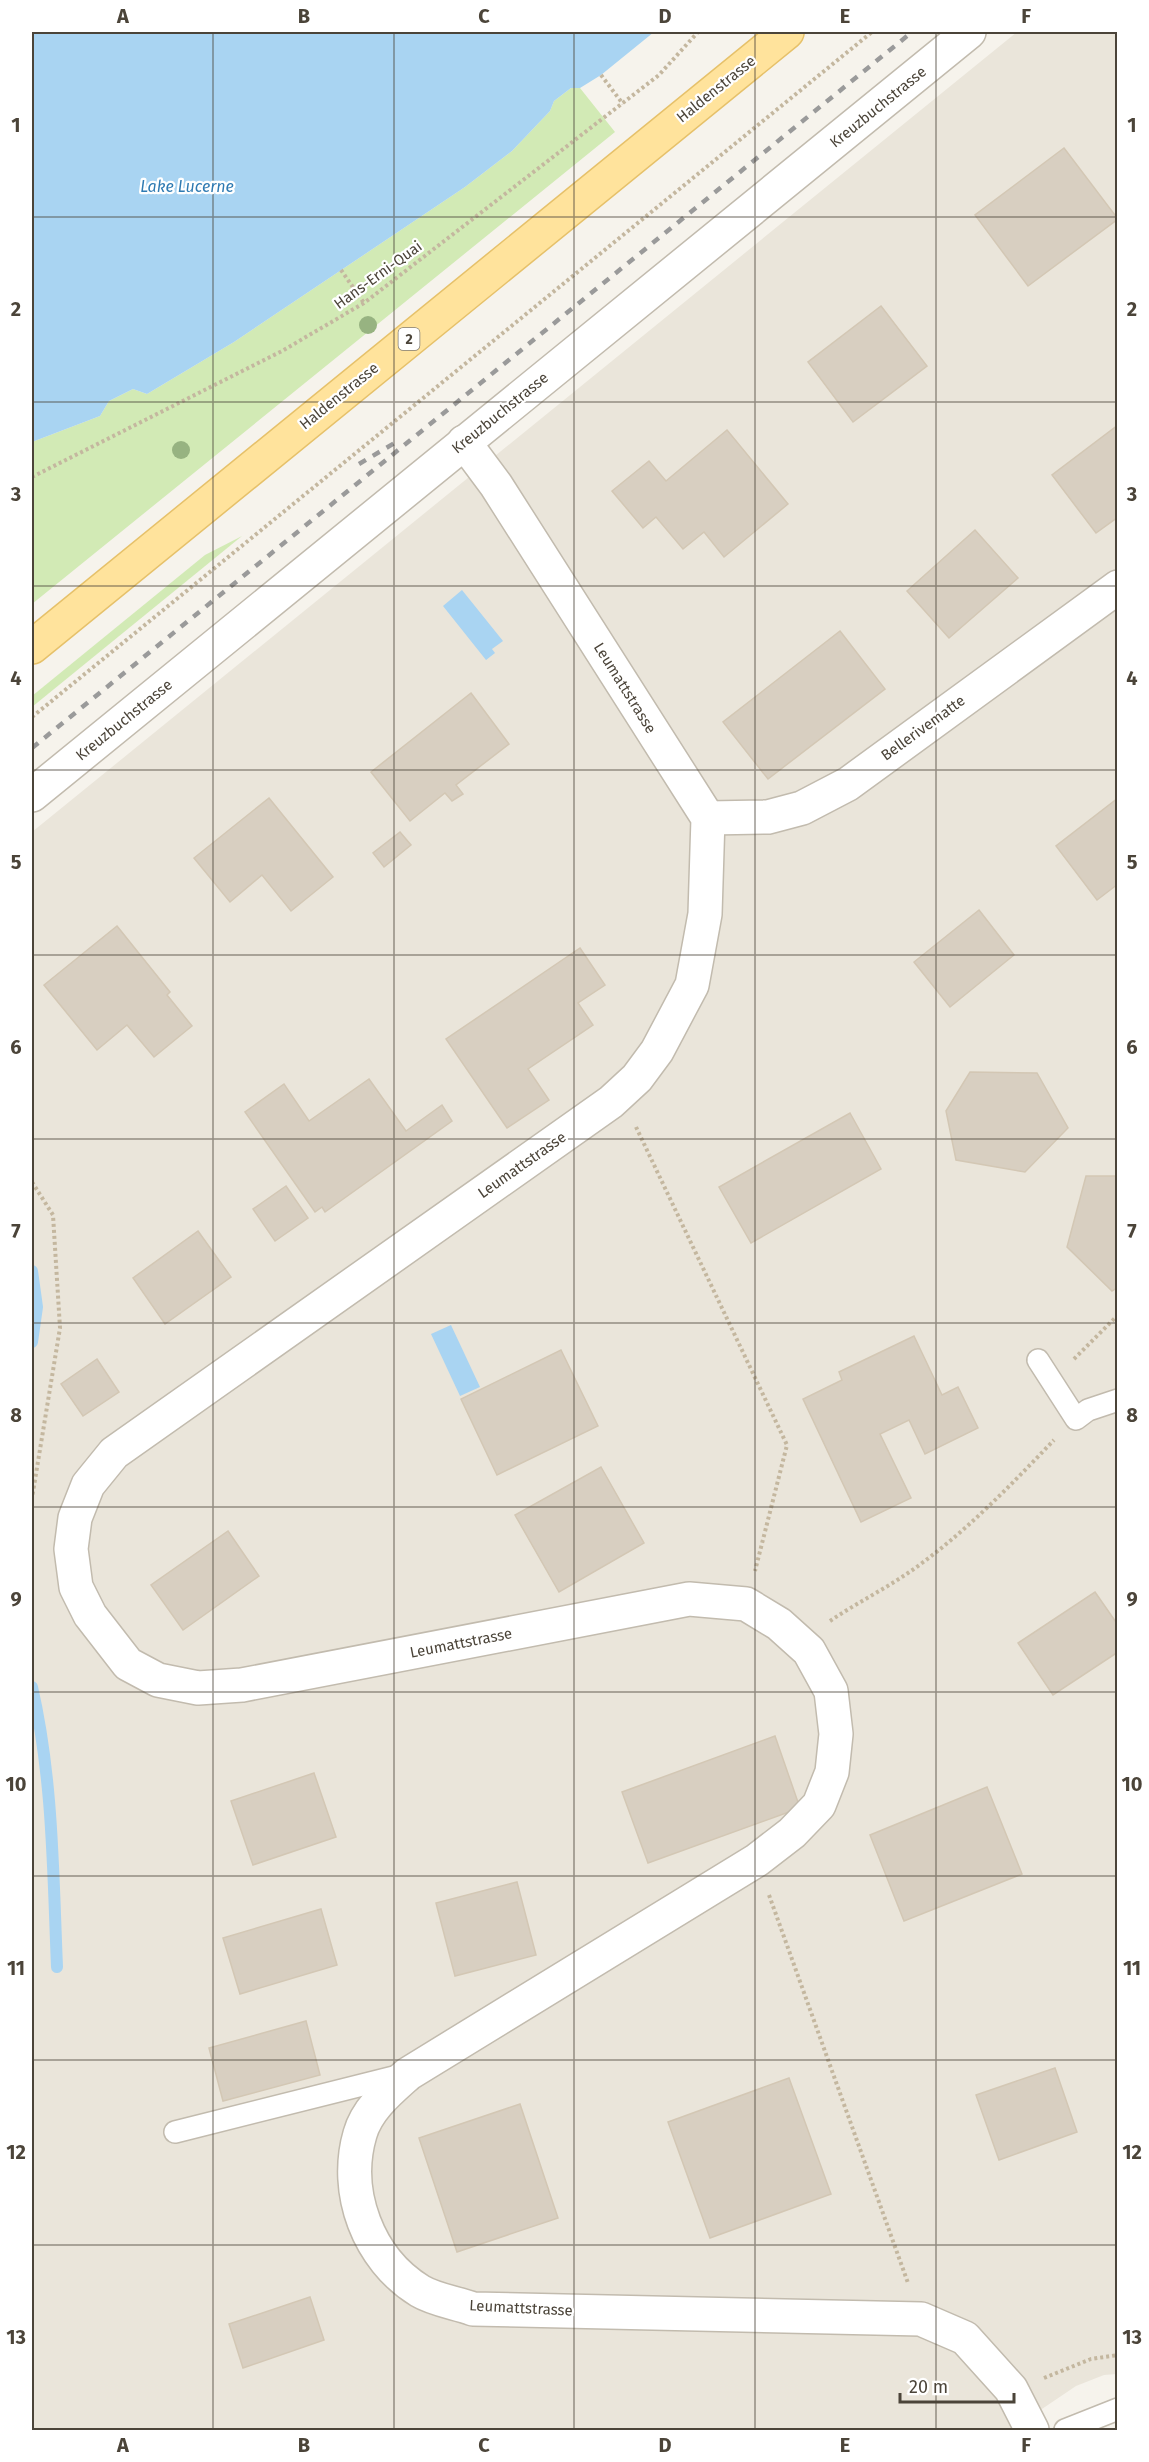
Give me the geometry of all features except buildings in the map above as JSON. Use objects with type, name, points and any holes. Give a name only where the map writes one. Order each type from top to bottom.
[{"type":"main road","name":"Haldenstrasse","points":[[32,647],[786,32]]},
{"type":"street","name":"Kreuzbuchstrasse","points":[[32,795],[969,32]]},
{"type":"street","name":"Leumattstrasse","points":[[464,442],[496,484],[708,818],[705,914],[692,985],[657,1051],[637,1078],[603,1109],[114,1453],[88,1485],[75,1518],[71,1549],[76,1587],[90,1615],[128,1664],[158,1680],[198,1688],[242,1685],[689,1599],[746,1604],[779,1624],[809,1651],[831,1691],[836,1734],[832,1772],[819,1805],[792,1833],[757,1860],[408,2074],[380,2099],[360,2133],[353,2171],[362,2222],[386,2262],[421,2291],[473,2309],[921,2319],[965,2338],[1014,2394],[1032,2430]]},
{"type":"street","name":"Bellerivematte","points":[[708,818],[768,817],[802,808],[848,783],[1118,587]]},
{"type":"lane","points":[[1038,1360],[1077,1419],[1089,1410],[1118,1400]]},
{"type":"lane","points":[[175,2132],[408,2074]]},
{"type":"lane","points":[[1065,2430],[1118,2409]]},
{"type":"path","name":"Hans-Erni-Quai","points":[[32,477],[282,351],[364,303],[659,75],[698,32]]},
{"type":"path","points":[[32,717],[872,32]]},
{"type":"path","points":[[601,75],[622,104]]},
{"type":"path","points":[[341,270],[364,303]]},
{"type":"path","points":[[633,1121],[787,1445],[753,1577]]},
{"type":"path","points":[[32,1182],[53,1215],[60,1328],[32,1498]]},
{"type":"path","points":[[1052,1381],[1118,1315]]},
{"type":"path","points":[[823,1625],[908,1573],[960,1532],[1077,1419]]},
{"type":"path","points":[[766,1885],[911,2291]]},
{"type":"path","points":[[1014,2394],[1091,2359],[1118,2355]]},
{"type":"shaded area","points":[[1017,32],[1117,32],[1117,2374],[1104,2375],[1076,2386],[1011,2430],[32,2430],[32,832]]},
{"type":"green space","points":[[571,88],[580,88],[615,132],[32,604],[32,442],[100,416],[109,401],[133,389],[147,394],[234,342],[465,187],[512,151],[550,111],[554,101]]},
{"type":"green space","points":[[242,536],[32,707],[32,696],[205,555]]},
{"type":"water","name":"Lake Lucerne","points":[[32,32],[654,32],[601,75],[580,88],[571,88],[554,101],[550,111],[512,151],[465,187],[234,342],[147,394],[133,389],[109,401],[100,416],[32,442]]},
{"type":"water","points":[[462,590],[503,641],[492,649],[495,653],[486,660],[443,606]]},
{"type":"water","points":[[451,1325],[480,1387],[460,1396],[431,1334]]},
{"type":"waterway","points":[[32,1271],[37,1307],[32,1342]]},
{"type":"waterway","points":[[32,1687],[48,1791],[57,1967]]},
{"type":"railway","points":[[32,748],[912,32]]},
{"type":"railway","points":[[359,464],[398,441]]}]
